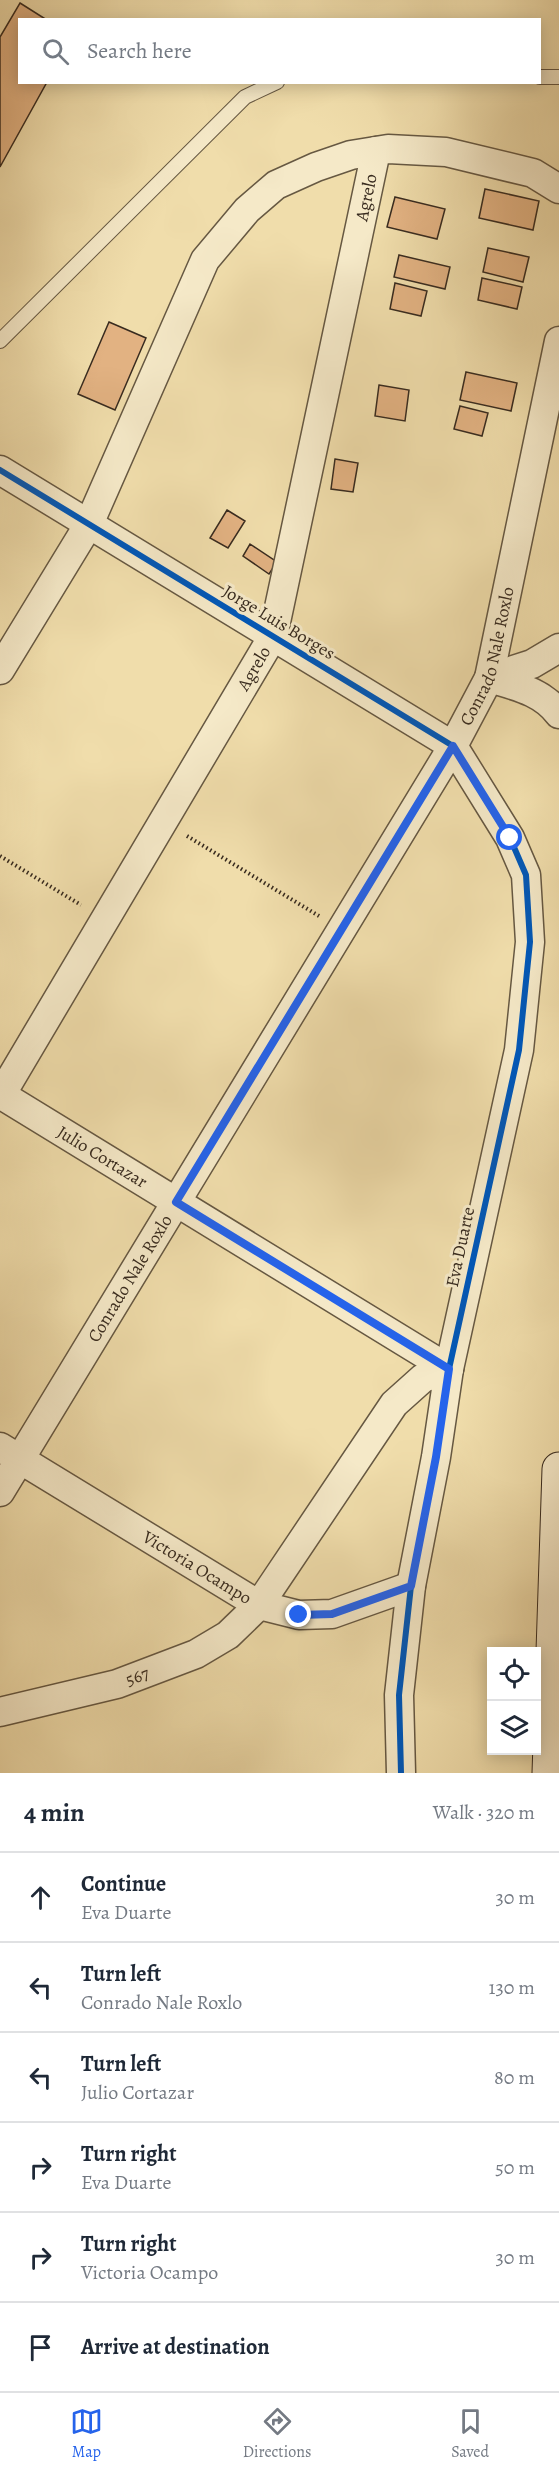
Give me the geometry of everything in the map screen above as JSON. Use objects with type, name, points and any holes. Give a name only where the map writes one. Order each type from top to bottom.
[{"type":"main road","points":[[549,1773],[559,1469]]},
{"type":"street","points":[[0,670],[89,524],[205,260],[247,210],[276,185],[351,155],[415,149],[446,152],[533,172],[559,189]]},
{"type":"street","name":"Agrelo","points":[[1,1095],[273,636],[376,151]]},
{"type":"street","name":"Conrado Nale Roxlo","points":[[0,1492],[10,1453],[176,1202],[453,746],[489,678],[559,341]]},
{"type":"street","name":"Jorge Luis Borges","points":[[0,470],[453,746]]},
{"type":"street","points":[[489,678],[532,664],[559,648]]},
{"type":"street","points":[[489,678],[530,690],[551,704],[559,714]]},
{"type":"street","name":"Eva Duarte","points":[[401,1773],[399,1695],[411,1586],[436,1457],[449,1369],[519,1050],[530,942],[526,875],[510,838],[453,746]]},
{"type":"street","name":"Julio Cortazar","points":[[1,1095],[449,1369]]},
{"type":"street","points":[[259,1605],[394,1404],[423,1378],[449,1369]]},
{"type":"street","name":"Victoria Ocampo","points":[[10,1453],[259,1605],[299,1615],[332,1614],[411,1586]]},
{"type":"street","name":"567","points":[[0,1712],[117,1684],[196,1654],[228,1635],[259,1605]]},
{"type":"lane","points":[[541,76],[559,77]]},
{"type":"lane","points":[[0,341],[245,97],[273,84]]},
{"type":"path","points":[[163,822],[341,930]]},
{"type":"path","points":[[0,856],[105,920]]},
{"type":"building","points":[[20,3],[44,18],[18,18],[18,84],[46,84],[0,167],[0,37]]},
{"type":"building","points":[[485,189],[539,201],[533,230],[479,218]]},
{"type":"building","points":[[395,197],[445,209],[437,239],[387,227]]},
{"type":"building","points":[[488,248],[529,257],[523,282],[483,272]]},
{"type":"building","points":[[399,255],[450,267],[445,289],[394,277]]},
{"type":"building","points":[[482,278],[522,287],[517,309],[478,300]]},
{"type":"building","points":[[395,283],[427,291],[421,316],[390,309]]},
{"type":"building","points":[[109,322],[146,338],[115,410],[78,394]]},
{"type":"building","points":[[466,372],[517,383],[511,411],[460,400]]},
{"type":"building","points":[[379,385],[409,390],[405,421],[375,416]]},
{"type":"building","points":[[460,406],[488,413],[482,436],[454,429]]},
{"type":"building","points":[[335,459],[358,463],[353,492],[331,489]]},
{"type":"building","points":[[227,510],[245,521],[228,548],[210,538]]},
{"type":"building","points":[[250,544],[277,562],[269,574],[243,556]]},
{"type":"cycle path","points":[[0,470],[453,746],[510,838],[526,875],[530,942],[519,1050],[449,1369],[436,1457],[411,1586],[399,1695],[401,1773]]},
{"type":"route","points":[[299,1615],[332,1614],[411,1586],[436,1457],[449,1369],[176,1202],[453,746],[510,838]]}]
